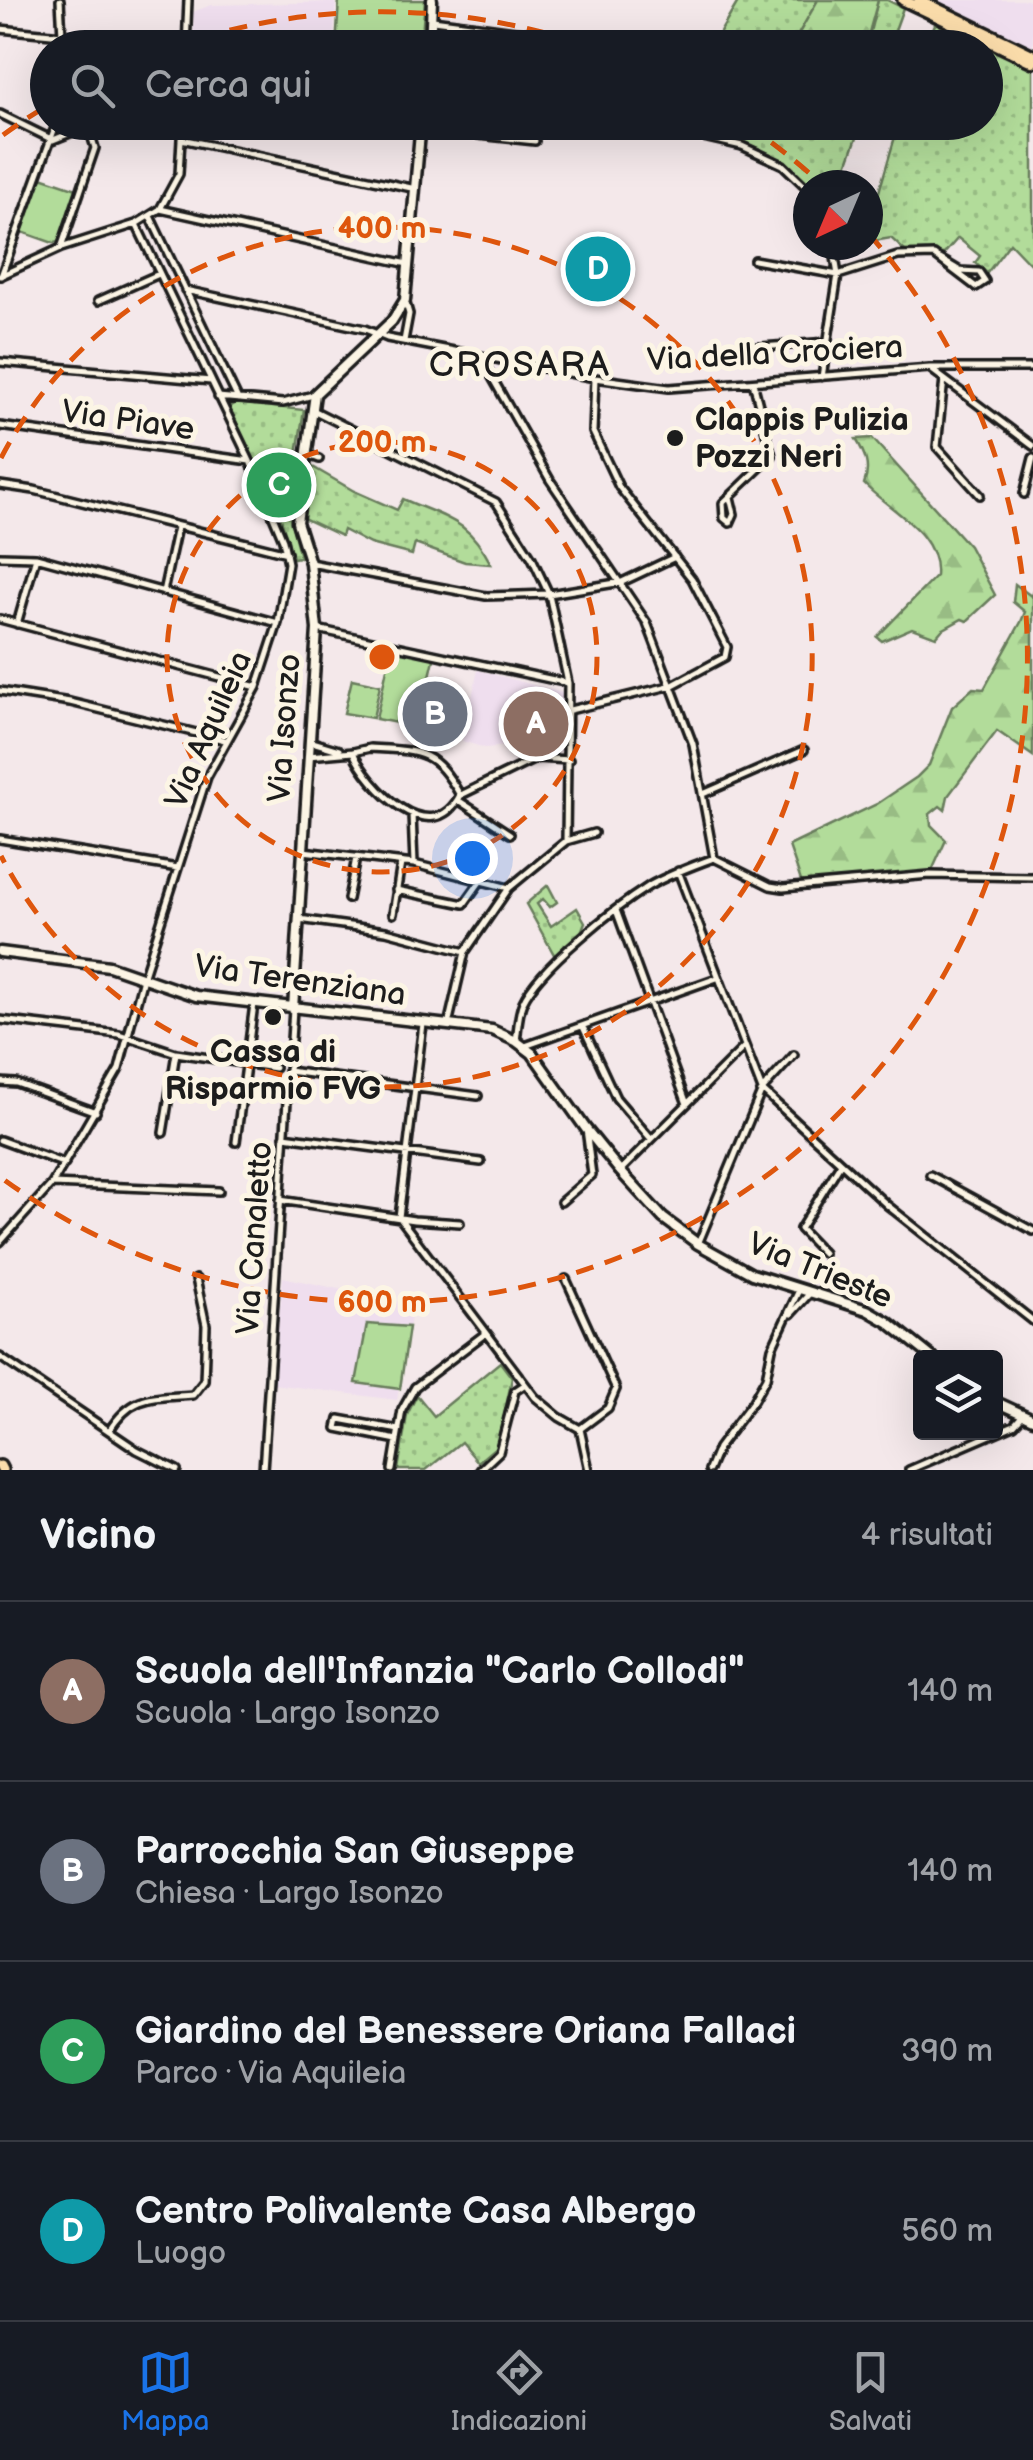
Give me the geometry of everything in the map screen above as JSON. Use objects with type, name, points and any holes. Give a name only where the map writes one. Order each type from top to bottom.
[{"type":"main road","points":[[902,0],[965,30]]},
{"type":"main road","points":[[918,0],[981,30]]},
{"type":"main road","points":[[1003,41],[1033,55]]},
{"type":"main road","points":[[1003,48],[1033,62]]},
{"type":"street","points":[[60,0],[62,30]]},
{"type":"street","points":[[187,30],[188,0]]},
{"type":"street","points":[[432,0],[432,30]]},
{"type":"street","points":[[433,20],[507,30]]},
{"type":"street","points":[[0,29],[30,32]]},
{"type":"street","points":[[0,114],[30,129]]},
{"type":"street","points":[[0,276],[52,140]]},
{"type":"street","points":[[60,248],[95,148],[93,140]]},
{"type":"street","points":[[0,276],[60,248],[136,224],[160,209],[178,174],[181,140]]},
{"type":"street","points":[[190,140],[416,189]]},
{"type":"street","points":[[404,342],[420,140]]},
{"type":"street","points":[[521,140],[535,142]]},
{"type":"street","points":[[716,140],[742,146],[783,165],[793,175]]},
{"type":"street","points":[[160,209],[408,264]]},
{"type":"street","points":[[150,216],[236,397]]},
{"type":"street","name":"Via Aquileia","points":[[0,1242],[52,1184],[119,1069],[143,978],[207,777],[257,687],[278,622],[288,563],[250,460],[136,224]]},
{"type":"street","points":[[754,260],[838,275],[898,256],[934,254],[940,259],[976,287],[985,281],[979,272],[960,270],[940,259]]},
{"type":"street","points":[[822,377],[838,275],[836,260]]},
{"type":"street","points":[[98,300],[160,274]]},
{"type":"street","name":"Via della Crociera","points":[[185,290],[404,342],[669,388],[930,368],[1033,368]]},
{"type":"street","points":[[218,396],[282,403],[314,394],[392,321],[405,300]]},
{"type":"street","points":[[748,348],[828,342]]},
{"type":"street","points":[[480,356],[550,480],[647,623],[693,744],[714,858]]},
{"type":"street","points":[[0,362],[211,381]]},
{"type":"street","points":[[930,368],[1033,446]]},
{"type":"street","points":[[570,710],[672,685],[725,657],[726,647],[692,579],[619,487],[593,432],[596,378]]},
{"type":"street","points":[[944,379],[937,447],[980,495]]},
{"type":"street","points":[[730,497],[772,456],[753,382]]},
{"type":"street","name":"Via Isonzo","points":[[293,1008],[317,630],[310,562],[297,522],[315,412],[314,394]]},
{"type":"street","points":[[315,412],[496,502],[532,558],[549,594],[568,683],[566,841]]},
{"type":"street","name":"Via Piave","points":[[0,426],[250,460]]},
{"type":"street","points":[[306,454],[319,460]]},
{"type":"street","points":[[1024,494],[1033,458]]},
{"type":"street","points":[[0,485],[287,553]]},
{"type":"street","points":[[163,592],[177,526]]},
{"type":"street","points":[[0,556],[36,557],[278,622]]},
{"type":"street","points":[[310,562],[486,596],[549,594],[622,582],[675,556]]},
{"type":"street","points":[[17,624],[36,557]]},
{"type":"street","points":[[0,620],[257,687]]},
{"type":"street","points":[[317,630],[568,683]]},
{"type":"street","points":[[0,691],[70,702],[225,740]]},
{"type":"street","points":[[309,741],[342,752]]},
{"type":"street","points":[[308,756],[370,748],[428,755],[438,761],[460,798],[510,834]]},
{"type":"street","points":[[703,794],[804,750]]},
{"type":"street","points":[[353,752],[360,768],[388,801],[412,814],[430,817],[537,758],[569,760]]},
{"type":"street","points":[[412,814],[414,864]]},
{"type":"street","points":[[448,1026],[466,952],[510,888],[566,841],[594,832]]},
{"type":"street","points":[[0,839],[178,868]]},
{"type":"street","points":[[302,852],[414,864],[510,888]]},
{"type":"street","points":[[348,900],[356,857]]},
{"type":"street","points":[[717,978],[524,1046],[522,1006],[529,991],[558,960],[616,910],[678,871],[714,858],[770,886],[783,888],[930,876],[1033,877]]},
{"type":"street","points":[[392,914],[401,862]]},
{"type":"street","points":[[678,871],[762,1090],[887,1206],[1033,1321]]},
{"type":"street","points":[[396,890],[464,904],[482,879]]},
{"type":"street","points":[[616,910],[686,1104]]},
{"type":"street","points":[[299,919],[386,931],[466,952]]},
{"type":"street","name":"Via Terenziana","points":[[0,952],[109,966],[196,996],[492,1030],[524,1046]]},
{"type":"street","points":[[236,1142],[254,1004]]},
{"type":"street","name":"Via Canaletto","points":[[263,1470],[293,1008]]},
{"type":"street","points":[[0,1020],[128,1036],[176,1054],[275,1068]]},
{"type":"street","points":[[423,1023],[398,1218],[524,1385],[546,1408],[580,1429],[589,1470]]},
{"type":"street","points":[[582,1028],[616,1098],[652,1139]]},
{"type":"street","name":"Via Trieste","points":[[524,1046],[586,1130],[663,1218],[698,1244],[752,1274],[867,1310],[923,1350]]},
{"type":"street","points":[[620,1171],[744,1046]]},
{"type":"street","points":[[163,1133],[176,1054]]},
{"type":"street","points":[[698,1244],[762,1090],[794,1055]]},
{"type":"street","points":[[288,1071],[478,1096]]},
{"type":"street","points":[[0,1082],[16,1083],[96,1112]]},
{"type":"street","points":[[562,1202],[592,1176],[586,1130]]},
{"type":"street","points":[[284,1136],[481,1162]]},
{"type":"street","points":[[0,1140],[65,1164]]},
{"type":"street","points":[[823,1253],[800,1229],[841,1162]]},
{"type":"street","points":[[930,1174],[1033,1232]]},
{"type":"street","points":[[52,1184],[220,1191]]},
{"type":"street","points":[[280,1200],[460,1223]]},
{"type":"street","points":[[109,1431],[136,1401],[193,1395],[200,1389],[204,1381],[206,1325],[196,1279]]},
{"type":"street","points":[[566,1279],[616,1388],[608,1408],[580,1429]]},
{"type":"street","points":[[709,1470],[718,1448],[766,1378],[772,1348],[799,1290]]},
{"type":"street","points":[[786,1320],[810,1293]]},
{"type":"street","points":[[392,1470],[407,1397],[486,1334]]},
{"type":"street","points":[[0,1358],[109,1431],[176,1470]]},
{"type":"street","points":[[480,1470],[500,1452],[516,1391],[524,1385]]},
{"type":"street","points":[[1003,1405],[1033,1418]]},
{"type":"street","points":[[910,1470],[1014,1425],[1023,1414]]},
{"type":"street","points":[[397,1440],[337,1428],[339,1418],[399,1430]]},
{"type":"shaded area","points":[[932,0],[1033,0],[1033,48],[1003,34],[1003,30],[995,30]]},
{"type":"shaded area","points":[[336,2],[334,30],[194,30],[193,12],[211,5]]},
{"type":"shaded area","points":[[478,670],[563,693],[562,751],[533,752],[519,745],[485,748],[462,741]]},
{"type":"shaded area","points":[[283,1277],[413,1305],[397,1400],[273,1384]]},
{"type":"green space","points":[[339,0],[425,0],[422,30],[337,30]]},
{"type":"green space","points":[[739,0],[818,0],[801,30],[721,30]]},
{"type":"green space","points":[[818,0],[878,0],[870,30],[801,30]]},
{"type":"green space","points":[[878,0],[903,8],[895,30],[870,30]]},
{"type":"green space","points":[[936,22],[953,30],[932,30]]},
{"type":"green space","points":[[1003,54],[1033,68],[1033,267],[1010,243],[987,273],[975,263],[980,256],[958,238],[944,254],[905,251],[891,238],[883,239],[883,178],[894,140],[1003,140]]},
{"type":"green space","points":[[733,140],[856,140],[845,170],[793,170],[772,155]]},
{"type":"green space","points":[[41,177],[77,189],[59,242],[22,232]]},
{"type":"green space","points":[[235,403],[304,410],[288,510],[300,557],[293,558],[278,509],[229,407]]},
{"type":"green space","points":[[872,438],[969,546],[995,595],[967,621],[962,619],[936,637],[912,628],[882,641],[877,637],[936,576],[935,561],[922,535],[864,484],[866,461],[856,439]]},
{"type":"green space","points":[[311,466],[397,510],[403,499],[455,522],[473,537],[491,564],[465,562],[415,544],[412,555],[370,544],[343,530],[341,536],[303,518]]},
{"type":"green space","points":[[1015,584],[1031,596],[1033,591],[1033,756],[997,731],[948,796],[945,810],[940,806],[930,814],[931,825],[946,840],[930,875],[803,887],[789,846],[877,804],[929,765],[952,707],[973,688],[984,689],[1021,622],[1025,612],[1013,602]]},
{"type":"green space","points":[[392,645],[435,655],[418,727],[376,719]]},
{"type":"green space","points":[[352,679],[380,685],[373,718],[344,713]]},
{"type":"green space","points":[[548,885],[557,902],[550,907],[543,899],[537,904],[551,926],[577,908],[585,922],[580,935],[556,958],[526,904]]},
{"type":"green space","points":[[367,1324],[409,1327],[400,1389],[356,1383]]},
{"type":"green space","points":[[500,1362],[512,1378],[498,1445],[478,1462],[461,1442],[426,1470],[398,1470],[407,1415],[417,1395],[434,1416]]},
{"type":"place","name":"Centro Polivalente Casa Albergo","points":[[598,269]]},
{"type":"place","name":"Clappis Pulizia Pozzi Neri","points":[[675,438]]},
{"type":"place","name":"Giardino del Benessere Oriana Fallaci","points":[[279,485]]},
{"type":"place","name":"Parrocchia San Giuseppe","points":[[435,714]]},
{"type":"place","name":"Scuola dell'Infanzia \"Carlo Collodi\"","points":[[536,724]]},
{"type":"place","name":"Cassa di Risparmio FVG","points":[[273,1017]]},
{"type":"district","name":"CROSARA","points":[[520,365]]}]
